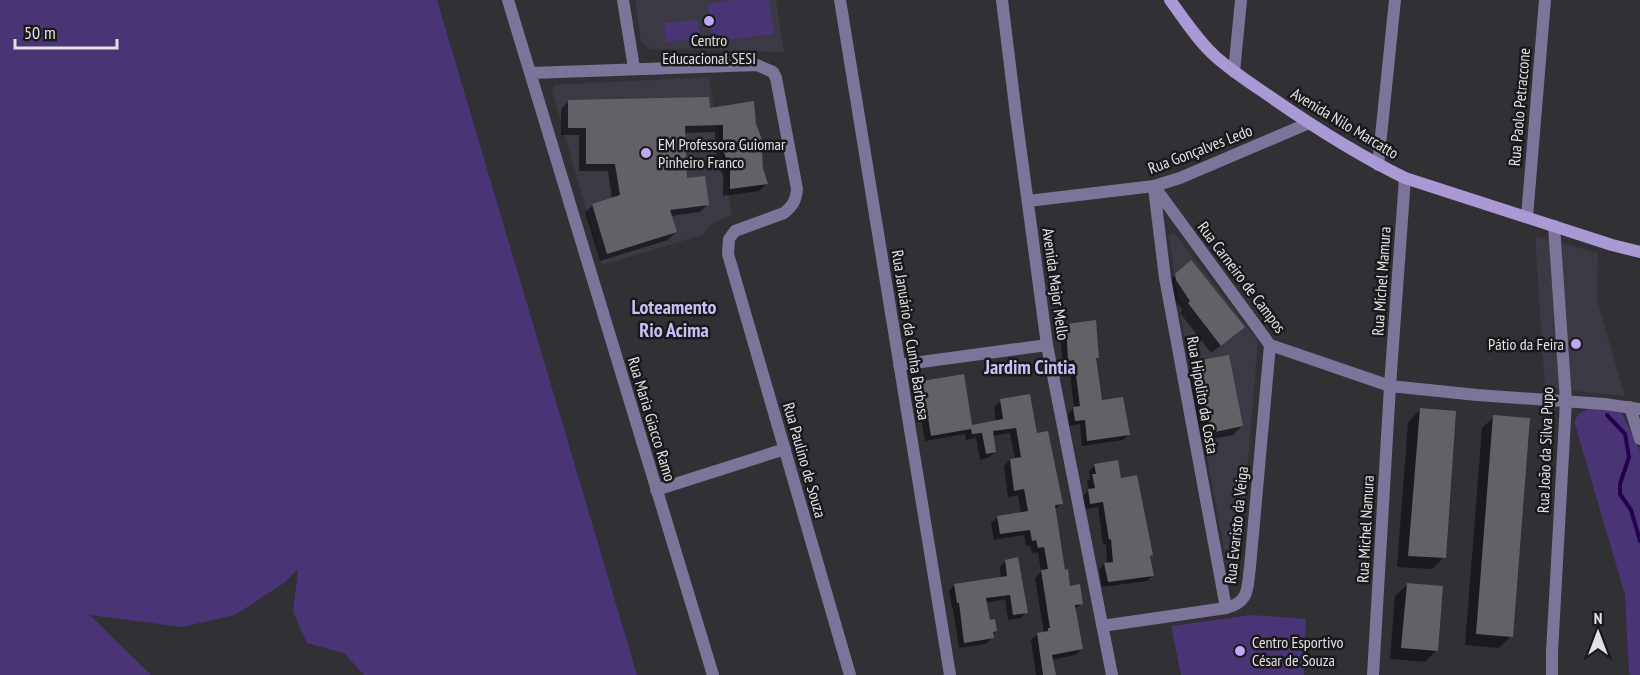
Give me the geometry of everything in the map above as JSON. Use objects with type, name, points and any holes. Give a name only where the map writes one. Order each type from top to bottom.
[{"type":"street","name":"Rua Maria Giacco Ramo","points":[[508,0],[713,675]]},
{"type":"street","points":[[531,73],[634,68],[623,0]]},
{"type":"street","name":"Rua Januário da Cunha Barbosa","points":[[840,0],[950,675]]},
{"type":"street","name":"Avenida Major Mello","points":[[1002,0],[1047,345],[1112,675]]},
{"type":"street","name":"Avenida Nilo Marcatto","points":[[1170,0],[1201,42],[1234,72],[1309,123],[1378,165],[1405,178],[1640,252]]},
{"type":"street","points":[[1234,72],[1241,0]]},
{"type":"street","points":[[1378,165],[1395,0]]},
{"type":"street","name":"Rua Paolo Petraccone","points":[[1527,217],[1545,0]]},
{"type":"street","name":"Rua Paulino de Souza","points":[[634,68],[757,65],[773,72],[776,78],[797,189],[796,199],[791,208],[784,213],[735,231],[729,239],[728,254],[850,675]]},
{"type":"street","name":"Rua Gonçalves Ledo","points":[[1028,201],[1154,186],[1180,178],[1309,123]]},
{"type":"street","name":"Rua Michel Mamura","points":[[1390,386],[1405,178]]},
{"type":"street","name":"Rua Carneiro de Campos","points":[[1154,186],[1270,345],[1390,386],[1635,408]]},
{"type":"street","name":"Rua Hipolito da Costa","points":[[1154,186],[1165,278],[1226,608]]},
{"type":"street","name":"Rua João da Silva Pupo","points":[[1552,675],[1566,401],[1554,226]]},
{"type":"street","points":[[900,365],[1047,345]]},
{"type":"street","name":"Rua Evaristo da Veiga","points":[[1226,608],[1238,605],[1243,600],[1247,584],[1270,345]]},
{"type":"street","name":"Rua Michel Namura","points":[[1373,675],[1390,386]]},
{"type":"street","points":[[1635,408],[1640,439]]},
{"type":"street","points":[[656,490],[785,449]]},
{"type":"street","points":[[1102,626],[1226,608]]},
{"type":"shaded area","points":[[0,0],[437,0],[637,675],[364,675],[344,653],[307,643],[293,612],[298,569],[284,583],[235,615],[182,627],[90,615],[151,675],[0,675]]},
{"type":"shaded area","name":"Centro Educacional SESI","points":[[635,0],[776,0],[784,52],[651,49],[641,42]]},
{"type":"shaded area","points":[[735,0],[769,0],[774,34],[712,42],[708,4]]},
{"type":"shaded area","points":[[698,20],[700,38],[666,42],[664,23]]},
{"type":"shaded area","name":"EM Professora Guiomar Pinheiro Franco","points":[[709,77],[732,215],[716,221],[703,235],[602,265],[552,91],[554,85]]},
{"type":"shaded area","points":[[1175,234],[1258,341],[1239,572],[1236,575],[1229,574],[1182,324],[1169,237]]},
{"type":"shaded area","name":"Pátio da Feira","points":[[1535,236],[1598,253],[1597,300],[1625,396],[1545,388]]},
{"type":"shaded area","points":[[1589,408],[1622,413],[1640,451],[1640,675],[1629,674],[1625,595],[1574,421],[1579,414]]},
{"type":"shaded area","name":"Centro Esportivo César de Souza","points":[[1252,615],[1306,619],[1304,675],[1181,675],[1171,626]]},
{"type":"building","points":[[709,97],[710,108],[754,101],[756,124],[761,137],[763,168],[768,184],[730,189],[730,168],[723,150],[723,125],[685,126],[687,178],[705,176],[709,205],[670,210],[677,232],[607,254],[592,204],[620,195],[615,164],[586,164],[586,128],[568,128],[568,100]]},
{"type":"building","points":[[1191,260],[1245,327],[1221,346],[1188,303],[1190,301],[1176,280],[1175,274]]},
{"type":"building","points":[[1096,320],[1099,358],[1096,358],[1102,400],[1123,397],[1130,435],[1087,441],[1085,420],[1075,421],[1073,407],[1080,406],[1074,360],[1068,361],[1066,324]]},
{"type":"building","points":[[1229,355],[1243,426],[1210,433],[1195,361]]},
{"type":"building","points":[[964,374],[972,425],[1003,419],[1000,399],[1030,394],[1037,433],[1048,431],[1063,504],[1055,505],[1065,570],[1068,569],[1070,586],[1080,584],[1083,604],[1075,605],[1083,649],[1052,655],[1056,675],[1043,675],[1037,633],[1048,631],[1050,628],[1041,570],[1048,569],[1044,547],[1038,548],[1036,540],[1032,541],[1030,530],[1000,534],[997,516],[1028,511],[1024,489],[1014,491],[1010,459],[1021,457],[1016,428],[993,431],[996,452],[986,454],[982,433],[972,434],[971,429],[931,436],[922,381]]},
{"type":"building","points":[[1420,408],[1456,411],[1446,558],[1408,556]]},
{"type":"building","points":[[1493,415],[1530,418],[1513,637],[1476,634]]},
{"type":"building","points":[[1118,460],[1121,478],[1137,475],[1153,555],[1150,556],[1154,576],[1108,582],[1104,563],[1113,562],[1111,539],[1109,540],[1103,502],[1090,504],[1088,489],[1095,488],[1092,474],[1096,474],[1094,464]]},
{"type":"building","points":[[1018,557],[1028,613],[1013,615],[1010,595],[986,598],[990,620],[995,619],[997,631],[993,632],[994,638],[964,643],[954,584],[1007,576],[1005,560]]},
{"type":"building","points":[[1407,583],[1443,586],[1438,651],[1401,648]]},
{"type":"waterway","points":[[1607,415],[1625,434],[1629,457],[1620,484],[1620,494],[1631,510],[1640,541]]},
{"type":"place","name":"Centro Educacional SESI","points":[[709,21]]},
{"type":"place","name":"EM Professora Guiomar Pinheiro Franco","points":[[646,153]]},
{"type":"place","name":"Pátio da Feira","points":[[1576,344]]},
{"type":"place","name":"Centro Esportivo César de Souza","points":[[1240,651]]},
{"type":"district","name":"Loteamento Rio Acima","points":[[674,318]]},
{"type":"district","name":"Jardim Cintia","points":[[1030,367]]}]
